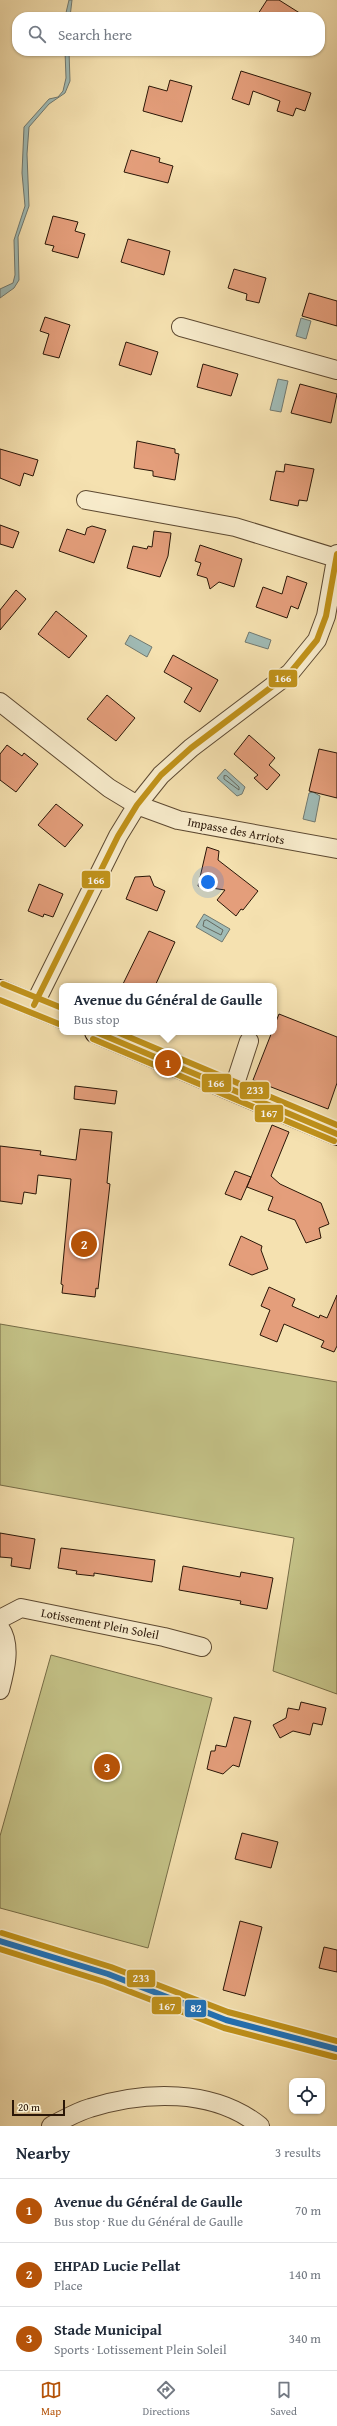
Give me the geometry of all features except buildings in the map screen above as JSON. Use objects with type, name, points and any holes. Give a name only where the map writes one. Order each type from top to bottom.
[{"type":"main road","points":[[0,991],[59,1016]]},
{"type":"main road","points":[[103,1035],[337,1134]]},
{"type":"street","points":[[181,327],[337,370]]},
{"type":"street","points":[[34,1005],[118,836],[137,805],[161,775],[191,748],[290,673],[313,646],[317,640],[326,616],[337,556],[235,527],[86,500]]},
{"type":"street","name":"Impasse des Arriots","points":[[0,702],[109,788],[137,805],[178,820],[337,849]]},
{"type":"street","points":[[233,1090],[249,1041]]},
{"type":"street","name":"Lotissement Plein Soleil","points":[[0,1619],[21,1608],[164,1637],[202,1647]]},
{"type":"street","points":[[0,1628],[5,1635],[6,1669],[0,1690]]},
{"type":"street","points":[[0,1941],[108,1974],[226,2020],[337,2049]]},
{"type":"street","points":[[51,2126],[89,2108],[119,2101],[169,2096],[201,2098],[229,2108],[260,2126]]},
{"type":"shaded area","points":[[0,1324],[337,1382],[337,1694],[273,1671],[294,1538],[0,1485]]},
{"type":"shaded area","points":[[51,1655],[212,1698],[148,1948],[0,1908],[0,1836]]},
{"type":"water","points":[[69,0],[72,0],[71,12],[66,12]]},
{"type":"water","points":[[65,56],[69,56],[70,81],[65,93],[49,104],[29,127],[27,154],[29,206],[18,237],[19,280],[14,288],[0,298],[0,289],[13,283],[15,275],[14,240],[25,206],[22,173],[24,127],[49,99],[58,97],[63,91],[66,78]]},
{"type":"water","points":[[301,318],[311,321],[306,339],[296,336]]},
{"type":"water","points":[[278,379],[288,381],[281,412],[270,410]]},
{"type":"water","points":[[249,632],[271,640],[268,649],[245,642]]},
{"type":"water","points":[[130,635],[152,647],[147,657],[125,644]]},
{"type":"water","points":[[225,769],[245,787],[242,794],[237,796],[217,778]]},
{"type":"water","points":[[313,792],[320,796],[315,822],[303,819],[309,793]]},
{"type":"water","points":[[204,914],[230,929],[222,942],[196,927]]},
{"type":"transit line","name":"166","points":[[34,1005],[118,836],[137,805],[161,775],[191,748],[290,673],[317,640],[326,616],[337,554]]},
{"type":"transit line","name":"233","points":[[3,984],[59,1007]]},
{"type":"transit line","name":"167","points":[[0,1000],[59,1024]]},
{"type":"transit line","name":"166","points":[[103,1035],[337,1134]]},
{"type":"transit line","name":"233","points":[[124,1035],[337,1125]]},
{"type":"transit line","name":"167","points":[[93,1039],[334,1141]]},
{"type":"transit line","name":"233","points":[[2,1933],[111,1967],[228,2012],[337,2041]]},
{"type":"transit line","name":"82","points":[[0,1941],[108,1974],[226,2020],[337,2049]]},
{"type":"transit line","name":"167","points":[[0,1949],[105,1982],[224,2028],[335,2057]]},
{"type":"place","name":"Avenue du Général de Gaulle","points":[[168,1063]]},
{"type":"place","name":"EHPAD Lucie Pellat","points":[[84,1244]]},
{"type":"place","name":"Stade Municipal","points":[[107,1767]]}]
